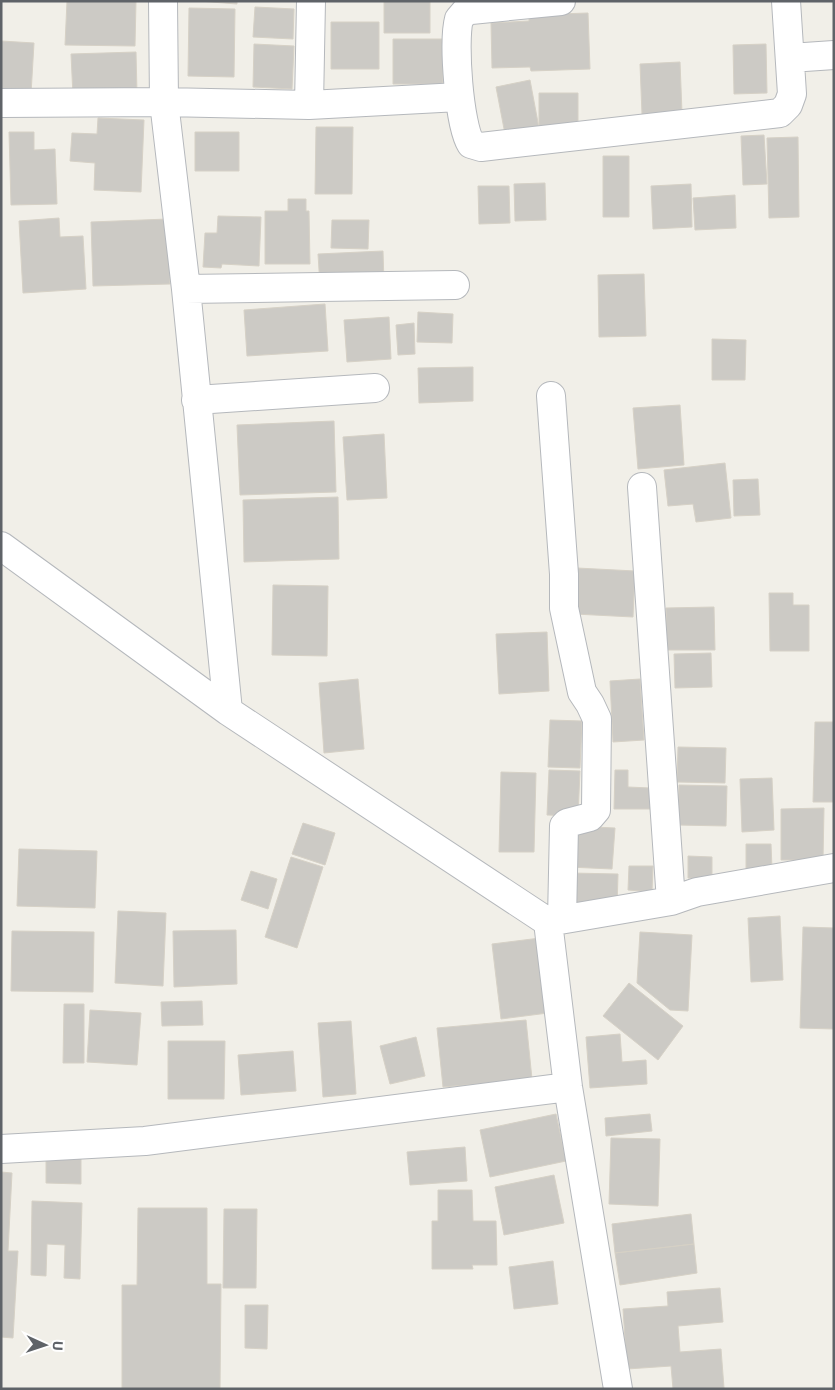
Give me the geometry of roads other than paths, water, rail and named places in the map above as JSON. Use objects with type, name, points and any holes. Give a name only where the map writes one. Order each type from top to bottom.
[{"type":"street","points":[[163,1],[164,102],[186,289],[228,711]]},
{"type":"street","points":[[309,105],[311,1]]},
{"type":"street","points":[[561,1],[465,12],[458,24],[459,97],[466,135],[471,144],[481,147],[491,146],[780,112],[788,105],[792,94],[786,1]]},
{"type":"street","points":[[790,58],[834,55]]},
{"type":"street","points":[[1,103],[164,102],[309,105],[459,97]]},
{"type":"street","points":[[186,289],[455,285]]},
{"type":"street","points":[[196,400],[375,388]]},
{"type":"street","points":[[551,396],[564,574],[564,608],[582,692],[597,719],[596,810],[590,817],[566,823],[564,826],[555,920],[568,1087],[618,1389]]},
{"type":"street","points":[[642,487],[670,901]]},
{"type":"street","points":[[1,546],[228,711],[555,920],[670,901],[697,892],[834,868]]},
{"type":"street","points":[[1,1150],[145,1141],[568,1087]]}]
